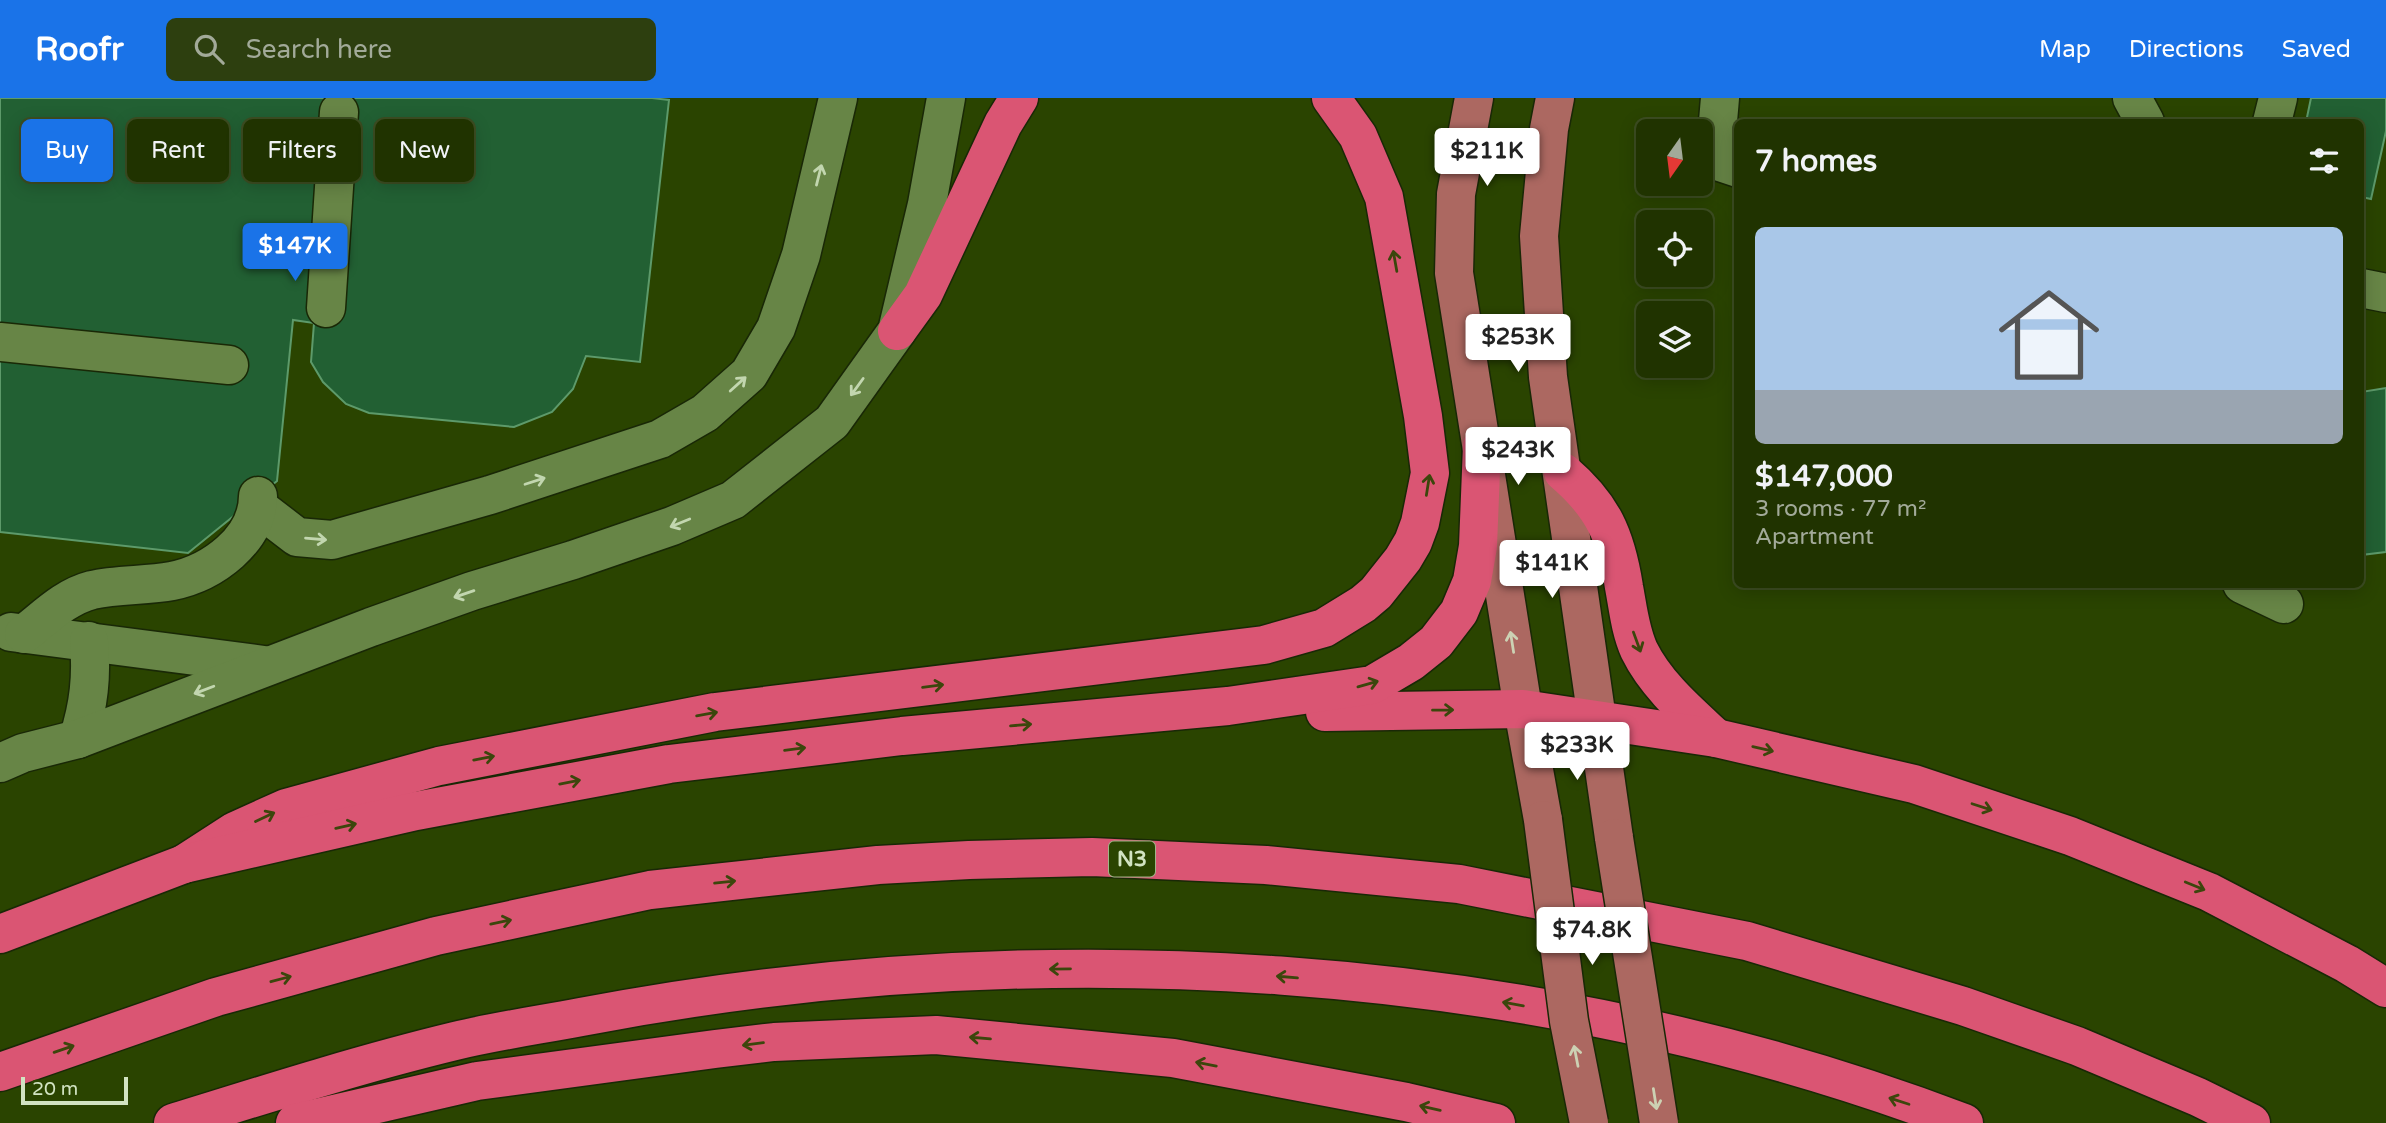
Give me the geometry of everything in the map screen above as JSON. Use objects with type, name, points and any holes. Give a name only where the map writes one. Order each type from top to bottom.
[{"type":"highway","points":[[897,331],[923,295],[1003,124],[1019,98]]},
{"type":"highway","points":[[184,864],[235,831],[285,808],[439,766],[715,712],[1264,645],[1324,628],[1363,604],[1376,593],[1409,550],[1420,523],[1430,473],[1423,416],[1384,197],[1358,136],[1331,98]]},
{"type":"highway","points":[[0,934],[184,864],[416,811],[669,764],[902,736],[1228,706],[1372,685],[1411,662],[1436,642],[1459,612],[1472,581],[1478,546],[1482,446]]},
{"type":"highway","points":[[1563,472],[1585,491],[1612,537],[1620,564],[1630,622],[1639,649],[1650,669],[1677,701],[1716,738]]},
{"type":"highway","points":[[1228,706],[1326,712],[1523,709],[1716,738],[1914,784],[2070,836],[2209,892],[2347,964],[2386,988]]},
{"type":"highway","name":"N3","points":[[0,1072],[216,997],[436,936],[650,890],[878,865],[1092,857],[1266,864],[1459,884],[1747,942],[1963,1006],[2077,1046],[2199,1097],[2251,1123]]},
{"type":"highway","points":[[173,1123],[318,1078],[457,1040],[652,1003],[801,983],[996,970],[1132,968],[1217,971],[1395,987],[1487,1000],[1641,1028],[1796,1068],[1964,1123]]},
{"type":"highway","points":[[295,1123],[477,1082],[675,1054],[774,1042],[936,1035],[1173,1058],[1406,1102],[1496,1123]]},
{"type":"main road","points":[[1474,98],[1456,194],[1454,273],[1543,820],[1569,1021],[1589,1123]]},
{"type":"main road","points":[[1555,98],[1549,129],[1539,236],[1548,377],[1614,838],[1659,1123]]},
{"type":"lane","points":[[12,632],[71,597],[93,590],[174,581],[208,568],[228,554],[243,538],[258,502],[297,537],[332,540],[490,495],[660,439],[705,413],[750,374],[776,328],[801,255],[838,98]]},
{"type":"lane","points":[[0,763],[23,753],[78,739],[266,666],[472,591],[673,526],[733,500],[832,422],[897,331],[927,204],[946,98]]},
{"type":"lane","points":[[1720,98],[1717,133],[1720,162],[1734,166]]},
{"type":"lane","points":[[1737,98],[1737,119]]},
{"type":"lane","points":[[2132,98],[2143,119]]},
{"type":"lane","points":[[2273,119],[2278,98]]},
{"type":"lane","points":[[326,308],[339,112]]},
{"type":"lane","points":[[2364,289],[2386,293]]},
{"type":"lane","points":[[0,342],[229,365]]},
{"type":"lane","points":[[2250,588],[2284,604]]},
{"type":"lane","points":[[12,632],[266,666]]},
{"type":"lane","points":[[78,739],[89,696],[89,641]]},
{"type":"building","points":[[0,98],[669,100],[640,362],[586,356],[573,389],[552,412],[514,427],[369,413],[346,404],[323,382],[311,362],[314,323],[293,320],[277,481],[188,553],[0,532]]},
{"type":"building","points":[[2311,98],[2386,98],[2386,131],[2371,199],[2364,198],[2364,119],[2307,119]]},
{"type":"building","points":[[2386,388],[2386,552],[2364,555],[2364,392]]}]
